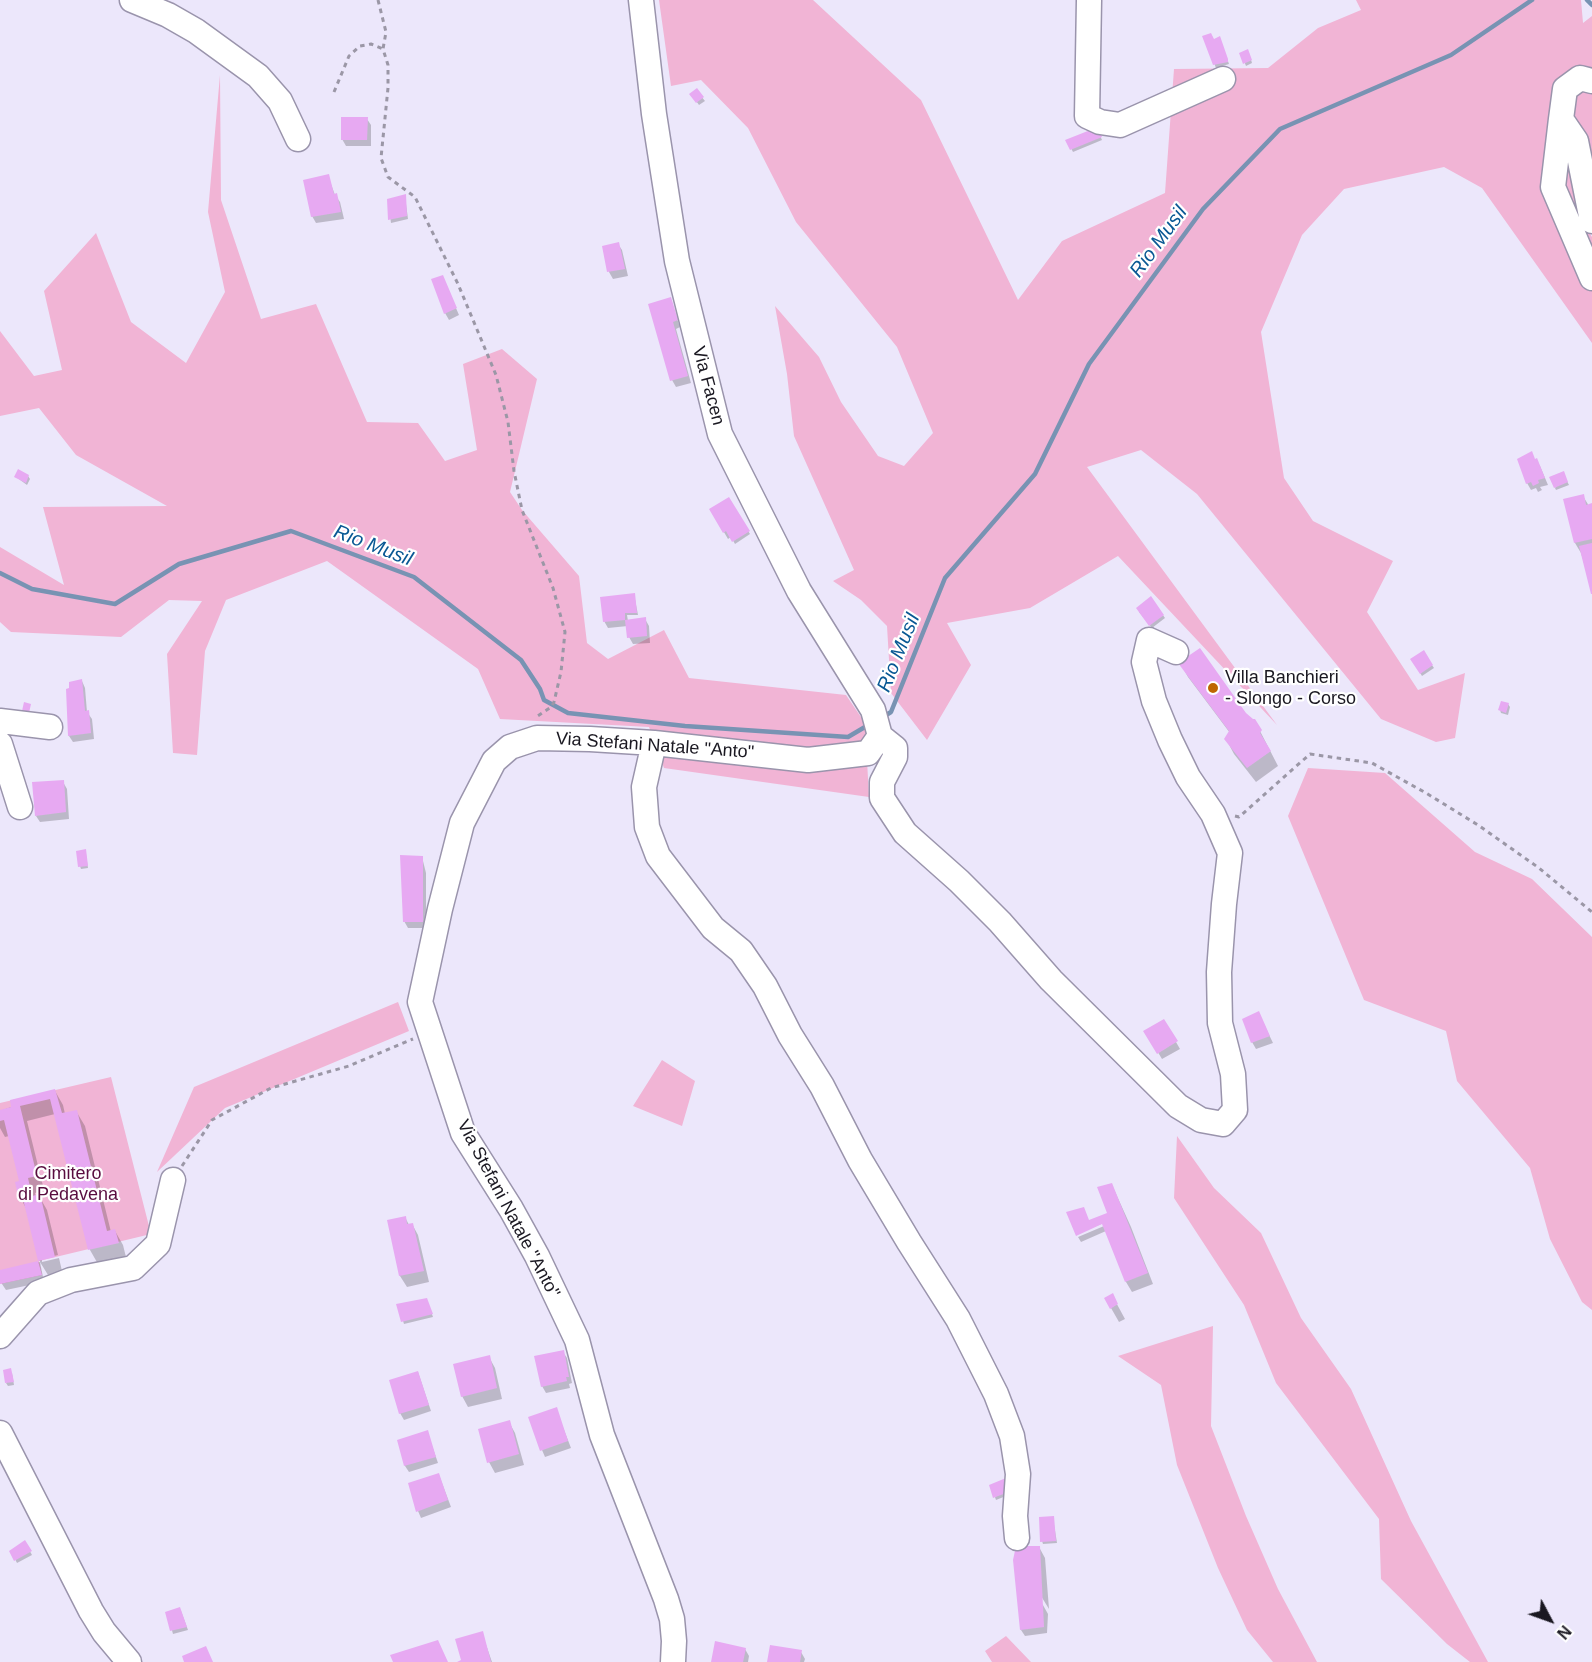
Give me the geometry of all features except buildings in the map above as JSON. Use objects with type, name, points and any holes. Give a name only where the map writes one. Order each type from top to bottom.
[{"type":"street","points":[[132,0],[168,15],[196,31],[258,76],[280,101],[298,140]]},
{"type":"street","name":"Via Facen","points":[[641,0],[654,114],[677,261],[720,434],[799,591],[873,710],[880,735],[895,748],[895,757],[882,782],[882,798],[905,833],[959,881],[1000,922],[1051,980],[1178,1106],[1201,1120],[1223,1124],[1235,1110],[1233,1074],[1220,1023],[1219,972],[1230,853],[1214,814]]},
{"type":"street","points":[[1089,0],[1087,116],[1100,122],[1120,124],[1223,80]]},
{"type":"street","points":[[1592,81],[1580,78],[1564,89],[1553,187],[1592,278]]},
{"type":"street","points":[[1561,119],[1576,141],[1592,221]]},
{"type":"street","points":[[1176,652],[1149,640],[1144,662],[1154,701],[1170,740],[1188,777],[1214,814]]},
{"type":"street","points":[[0,721],[50,727]]},
{"type":"street","name":"Via Stefani Natale \"Anto\"","points":[[673,1662],[672,1619],[602,1435],[577,1340],[527,1237],[462,1133],[420,1002],[440,909],[462,823],[494,761],[510,747],[537,738],[654,742],[808,760],[868,753],[880,735]]},
{"type":"street","points":[[654,742],[644,787],[647,827],[658,856],[713,928],[741,951],[765,986],[790,1035],[822,1086],[860,1160],[958,1318],[996,1394],[1012,1436],[1018,1474],[1015,1516],[1017,1538]]},
{"type":"street","points":[[0,744],[20,807]]},
{"type":"street","points":[[0,1336],[38,1293],[70,1280],[133,1268],[158,1244],[173,1180]]},
{"type":"street","points":[[0,1432],[91,1611],[104,1632],[129,1662]]},
{"type":"path","points":[[378,0],[386,32],[383,49],[388,65],[381,158],[388,177],[415,197],[458,284],[496,375],[508,422],[522,510],[554,588],[565,632],[561,672],[554,702],[550,707]]},
{"type":"path","points":[[334,92],[349,56],[360,46],[371,44],[383,49]]},
{"type":"path","points":[[1214,814],[1239,817],[1310,754],[1372,763],[1478,825],[1539,868],[1592,912]]},
{"type":"path","points":[[173,1180],[212,1120],[271,1088],[349,1066],[430,1032]]},
{"type":"green space","points":[[659,0],[813,0],[921,100],[1018,300],[1062,241],[1165,193],[1174,69],[1268,68],[1318,28],[1361,10],[1356,0],[1581,0],[1583,23],[1592,16],[1592,210],[1580,218],[1592,237],[1592,343],[1482,188],[1444,167],[1344,189],[1302,235],[1261,332],[1284,478],[1313,521],[1393,561],[1367,612],[1418,690],[1465,673],[1455,738],[1436,742],[1381,719],[1197,494],[1141,450],[1087,467],[1277,725],[1118,556],[1030,608],[947,623],[971,665],[927,740],[891,693],[887,626],[861,600],[833,581],[854,570],[794,436],[787,374],[775,306],[819,357],[841,402],[878,456],[904,466],[933,433],[897,347],[796,222],[748,128],[701,80],[671,86]]},
{"type":"green space","points":[[220,75],[221,200],[261,319],[316,304],[367,422],[418,423],[445,461],[477,450],[463,364],[502,349],[537,379],[510,492],[522,510],[579,576],[587,643],[608,659],[664,630],[689,678],[846,695],[865,723],[869,797],[664,768],[649,727],[500,719],[478,669],[327,561],[226,600],[205,651],[197,755],[173,753],[167,654],[202,601],[169,600],[121,637],[11,632],[0,622],[0,547],[64,585],[43,507],[167,506],[76,455],[39,408],[0,416],[0,331],[34,376],[62,370],[44,291],[96,233],[131,322],[186,363],[225,292],[208,212]]},
{"type":"green space","points":[[1308,768],[1385,773],[1475,852],[1532,879],[1592,937],[1592,1310],[1582,1302],[1550,1239],[1530,1168],[1457,1081],[1446,1031],[1364,1000],[1288,816]]},
{"type":"green space","points":[[398,1002],[409,1031],[225,1108],[157,1172],[194,1087]]},
{"type":"green space","points":[[662,1060],[695,1081],[682,1126],[633,1106]]},
{"type":"green space","name":"Cimitero di Pedavena","points":[[111,1077],[151,1234],[39,1261],[42,1275],[0,1284],[0,1103]]},
{"type":"green space","points":[[1177,1136],[1214,1188],[1261,1233],[1301,1318],[1351,1389],[1411,1521],[1488,1662],[1470,1662],[1447,1644],[1381,1579],[1379,1519],[1276,1383],[1244,1305],[1174,1198]]},
{"type":"green space","points":[[1213,1326],[1211,1426],[1246,1516],[1278,1589],[1317,1662],[1273,1662],[1247,1630],[1218,1568],[1177,1465],[1161,1385],[1118,1356]]},
{"type":"green space","points":[[1006,1636],[1031,1662],[992,1662],[985,1651]]},
{"type":"waterway","name":"Rio Musil","points":[[883,717],[891,712],[945,578],[1035,474],[1089,364],[1203,209],[1280,129],[1451,55],[1532,0]]},
{"type":"waterway","name":"Rio Musil","points":[[1587,0],[1592,5]]},
{"type":"waterway","name":"Rio Musil","points":[[0,573],[32,589],[115,604],[179,564],[291,531],[414,577],[521,660],[540,689],[544,700],[568,713],[685,726],[848,737],[870,724]]},
{"type":"place","name":"Villa Banchieri - Slongo - Corso","points":[[1213,688]]}]
